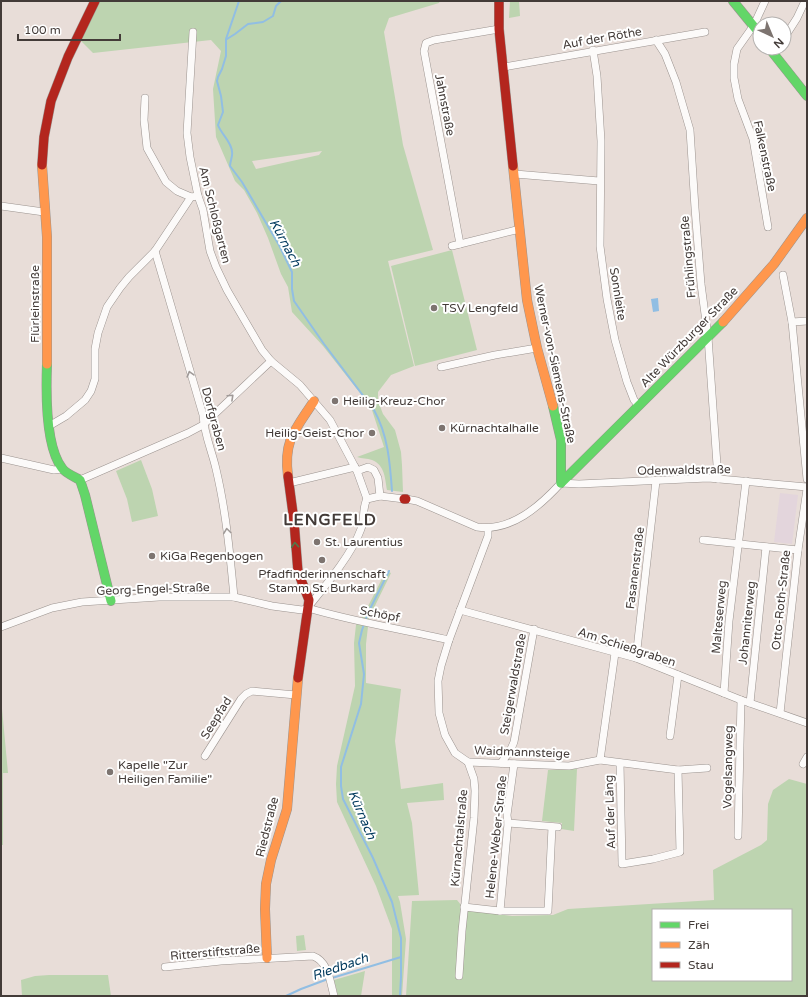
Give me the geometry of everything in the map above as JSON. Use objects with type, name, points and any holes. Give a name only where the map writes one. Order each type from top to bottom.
[{"type":"street","name":"Flürleinstraße","points":[[62,469],[53,449],[46,397],[47,237],[44,212],[42,162],[46,118],[51,101],[66,62],[95,1]]},
{"type":"street","name":"Werner-von-Siemens-Straße","points":[[499,1],[499,29],[527,300],[537,348],[554,408],[561,440],[561,483]]},
{"type":"street","points":[[733,1],[752,23]]},
{"type":"street","name":"Falkenstraße","points":[[758,16],[766,1]]},
{"type":"street","points":[[792,26],[805,1]]},
{"type":"street","name":"Falkenstraße","points":[[752,28],[737,49],[734,64],[734,78],[738,98],[753,138],[768,227]]},
{"type":"street","name":"Jahnstraße","points":[[460,244],[424,51],[426,43],[434,40],[499,29]]},
{"type":"street","name":"Am Schloßgarten","points":[[193,32],[187,133],[195,197],[203,210],[210,251],[227,290],[259,344],[271,361],[300,385],[330,420],[356,469],[367,499]]},
{"type":"street","name":"Auf der Röthe","points":[[504,67],[593,50],[704,32]]},
{"type":"street","name":"Frühlingstraße","points":[[656,40],[664,54],[676,82],[690,130],[700,269],[708,337],[718,478]]},
{"type":"street","name":"Sonnleite","points":[[593,50],[597,76],[601,141],[599,181],[600,246],[607,300],[615,340],[627,382],[634,400],[639,406]]},
{"type":"street","points":[[775,56],[807,96]]},
{"type":"street","points":[[50,426],[66,416],[84,400],[91,391],[95,379],[95,349],[98,333],[107,307],[129,277],[155,251],[195,197],[177,191],[166,182],[147,148],[144,120],[145,98]]},
{"type":"street","points":[[515,174],[599,181]]},
{"type":"street","points":[[1,206],[44,212]]},
{"type":"street","name":"Alte Würzburger Straße","points":[[561,483],[723,322],[774,264],[807,218]]},
{"type":"street","points":[[452,246],[520,228]]},
{"type":"street","name":"Dorfgraben","points":[[155,251],[203,415],[203,425],[216,469],[224,511],[234,597]]},
{"type":"street","points":[[783,275],[792,322],[807,479]]},
{"type":"street","points":[[792,322],[807,321]]},
{"type":"street","points":[[441,367],[495,355],[537,348]]},
{"type":"street","points":[[80,480],[188,434],[203,425],[271,361]]},
{"type":"street","name":"Riedstraße","points":[[267,958],[265,909],[266,884],[271,860],[287,809],[296,695],[309,600],[298,572],[296,559],[287,468],[287,450],[290,439],[314,401]]},
{"type":"street","points":[[1,458],[54,470],[62,469],[80,480],[87,502],[111,600]]},
{"type":"street","points":[[562,462],[579,464]]},
{"type":"street","points":[[289,483],[368,467],[374,470],[378,478],[380,496]]},
{"type":"street","name":"Odenwaldstraße","points":[[561,483],[579,484],[718,478],[807,488]]},
{"type":"street","name":"Fasanenstraße","points":[[636,658],[656,480]]},
{"type":"street","name":"Malteserweg","points":[[724,693],[729,621],[746,481]]},
{"type":"street","points":[[308,608],[337,570],[355,542],[362,528],[364,505],[367,499],[380,496],[417,501],[477,527],[488,529],[513,522],[526,514],[561,483]]},
{"type":"street","name":"Otto-Roth-Straße","points":[[780,713],[798,550],[807,488]]},
{"type":"street","points":[[468,762],[455,754],[445,735],[439,713],[438,681],[449,640],[488,536],[488,529]]},
{"type":"street","points":[[703,540],[798,550]]},
{"type":"street","name":"Johanniterweg","points":[[750,702],[766,547]]},
{"type":"street","name":"Georg-Engel-Straße","points":[[1,627],[52,608],[82,602],[159,597],[234,597],[272,606],[302,610],[308,608]]},
{"type":"street","name":"Schöpf","points":[[308,608],[360,622],[449,640]]},
{"type":"street","name":"Am Schießgraben","points":[[460,610],[636,658],[740,700],[750,702],[807,722]]},
{"type":"street","name":"Steigerwaldstraße","points":[[501,763],[510,751],[514,742],[534,629]]},
{"type":"street","points":[[600,760],[615,653]]},
{"type":"street","points":[[670,736],[678,675]]},
{"type":"street","name":"Seepfad","points":[[205,756],[241,699],[246,694],[252,690],[296,695]]},
{"type":"street","name":"Vogelsangweg","points":[[738,836],[740,700]]},
{"type":"street","points":[[803,764],[807,757]]},
{"type":"street","name":"Waidmannsteige","points":[[468,762],[569,766],[600,760],[678,770],[707,768]]},
{"type":"street","name":"Kürnachtalstraße","points":[[459,976],[464,907],[474,818],[474,780],[468,762]]},
{"type":"street","name":"Auf der Läng","points":[[620,762],[622,864],[653,859],[680,852],[678,770]]},
{"type":"street","name":"Helene-Weber-Straße","points":[[500,911],[508,823],[507,815],[514,764]]},
{"type":"street","points":[[464,907],[500,911],[548,911],[555,827],[508,823]]},
{"type":"street","points":[[267,958],[313,956],[319,958],[323,962],[334,996]]},
{"type":"street","name":"Ritterstiftstraße","points":[[165,967],[267,958]]},
{"type":"shaded area","points":[[780,493],[798,495],[792,544],[774,542]]},
{"type":"green space","points":[[90,1],[440,1],[439,3],[389,18],[384,32],[403,145],[433,250],[388,261],[414,366],[391,375],[378,392],[378,401],[383,414],[395,430],[401,452],[403,492],[387,490],[384,473],[380,465],[372,460],[357,457],[384,447],[371,407],[323,346],[292,312],[288,287],[281,274],[268,238],[257,213],[244,190],[235,181],[216,137],[213,89],[221,51],[211,40],[93,53],[75,35]],"holes":[[[322,151],[319,155],[256,169],[252,161]]]},
{"type":"green space","points":[[510,1],[519,1],[520,16],[509,18]]},
{"type":"green space","name":"TSV Lengfeld","points":[[452,250],[477,350],[415,366],[391,266]]},
{"type":"green space","points":[[141,460],[152,489],[158,516],[132,522],[127,499],[116,471]]},
{"type":"green space","points":[[386,571],[391,573],[369,618],[366,644],[366,683],[401,689],[395,741],[401,789],[443,783],[444,800],[407,803],[412,823],[419,895],[398,896],[406,939],[402,996],[392,996],[392,929],[376,886],[337,802],[336,784],[337,766],[355,686],[354,643],[356,625],[363,616]]},
{"type":"green space","points":[[1,698],[8,773],[3,773],[3,845],[1,845]]},
{"type":"green space","points":[[577,769],[574,831],[561,829],[562,823],[542,821],[548,770]]},
{"type":"green space","points":[[789,779],[807,784],[807,996],[406,996],[412,901],[457,900],[465,910],[512,916],[553,915],[568,909],[714,900],[713,870],[761,845],[767,840],[768,804],[773,790]]},
{"type":"green space","points":[[304,935],[306,950],[297,951],[296,936]]},
{"type":"green space","points":[[365,971],[361,996],[338,996],[334,980]]},
{"type":"green space","points":[[108,975],[111,996],[22,996],[21,980],[35,976]]},
{"type":"water","points":[[658,298],[659,311],[653,312],[651,299]]},
{"type":"waterway","name":"Kürnach","points":[[239,1],[226,39],[226,56],[217,81],[223,112],[218,125],[232,148],[230,166],[242,182],[279,245],[292,272],[294,301],[324,344],[374,410],[379,420],[385,439],[389,460],[392,491]]},
{"type":"waterway","name":"Kürnach","points":[[227,39],[248,24],[263,22],[273,16],[276,6],[281,1]]},
{"type":"waterway","name":"Kürnach","points":[[389,571],[368,613],[359,643],[364,674],[361,704],[341,767],[341,786],[343,799],[373,858],[392,902],[401,938],[400,996]]},
{"type":"waterway","name":"Riedbach","points":[[332,978],[401,957]]},
{"type":"waterway","name":"Riedbach","points":[[286,996],[328,979]]},
{"type":"traffic: fast","points":[[733,1],[752,24]]},
{"type":"traffic: fast","points":[[775,56],[807,96]]},
{"type":"traffic: fast","points":[[561,483],[723,322]]},
{"type":"traffic: fast","points":[[47,364],[47,403],[52,446],[56,458],[63,470],[80,480],[111,601]]},
{"type":"traffic: fast","points":[[553,406],[561,440],[561,483]]},
{"type":"traffic: slow","points":[[42,165],[47,237],[47,364]]},
{"type":"traffic: slow","points":[[513,166],[527,300],[537,348],[553,406]]},
{"type":"traffic: slow","points":[[723,322],[774,264],[807,218]]},
{"type":"traffic: slow","points":[[288,476],[287,453],[289,444],[292,436],[314,401]]},
{"type":"traffic: slow","points":[[267,958],[265,909],[266,884],[271,860],[287,809],[298,678]]},
{"type":"traffic: jam","points":[[42,165],[44,137],[51,101],[68,57],[95,1]]},
{"type":"traffic: jam","points":[[499,1],[499,29],[513,166]]},
{"type":"traffic: jam","points":[[288,476],[294,521],[298,572],[309,600],[298,678]]},
{"type":"place","name":"TSV Lengfeld","points":[[434,308]]},
{"type":"place","name":"Heilig-Kreuz-Chor","points":[[335,401]]},
{"type":"place","name":"Kürnachtalhalle","points":[[442,428]]},
{"type":"place","name":"Heilig-Geist-Chor","points":[[372,433]]},
{"type":"place","name":"St. Laurentius","points":[[317,542]]},
{"type":"place","name":"KiGa Regenbogen","points":[[152,556]]},
{"type":"place","name":"Pfadfinderinnenschaft Stamm St. Burkard","points":[[322,560]]},
{"type":"place","name":"Kapelle \"Zur Heiligen Familie\"","points":[[110,772]]},
{"type":"district","name":"LENGFELD","points":[[330,520]]}]
